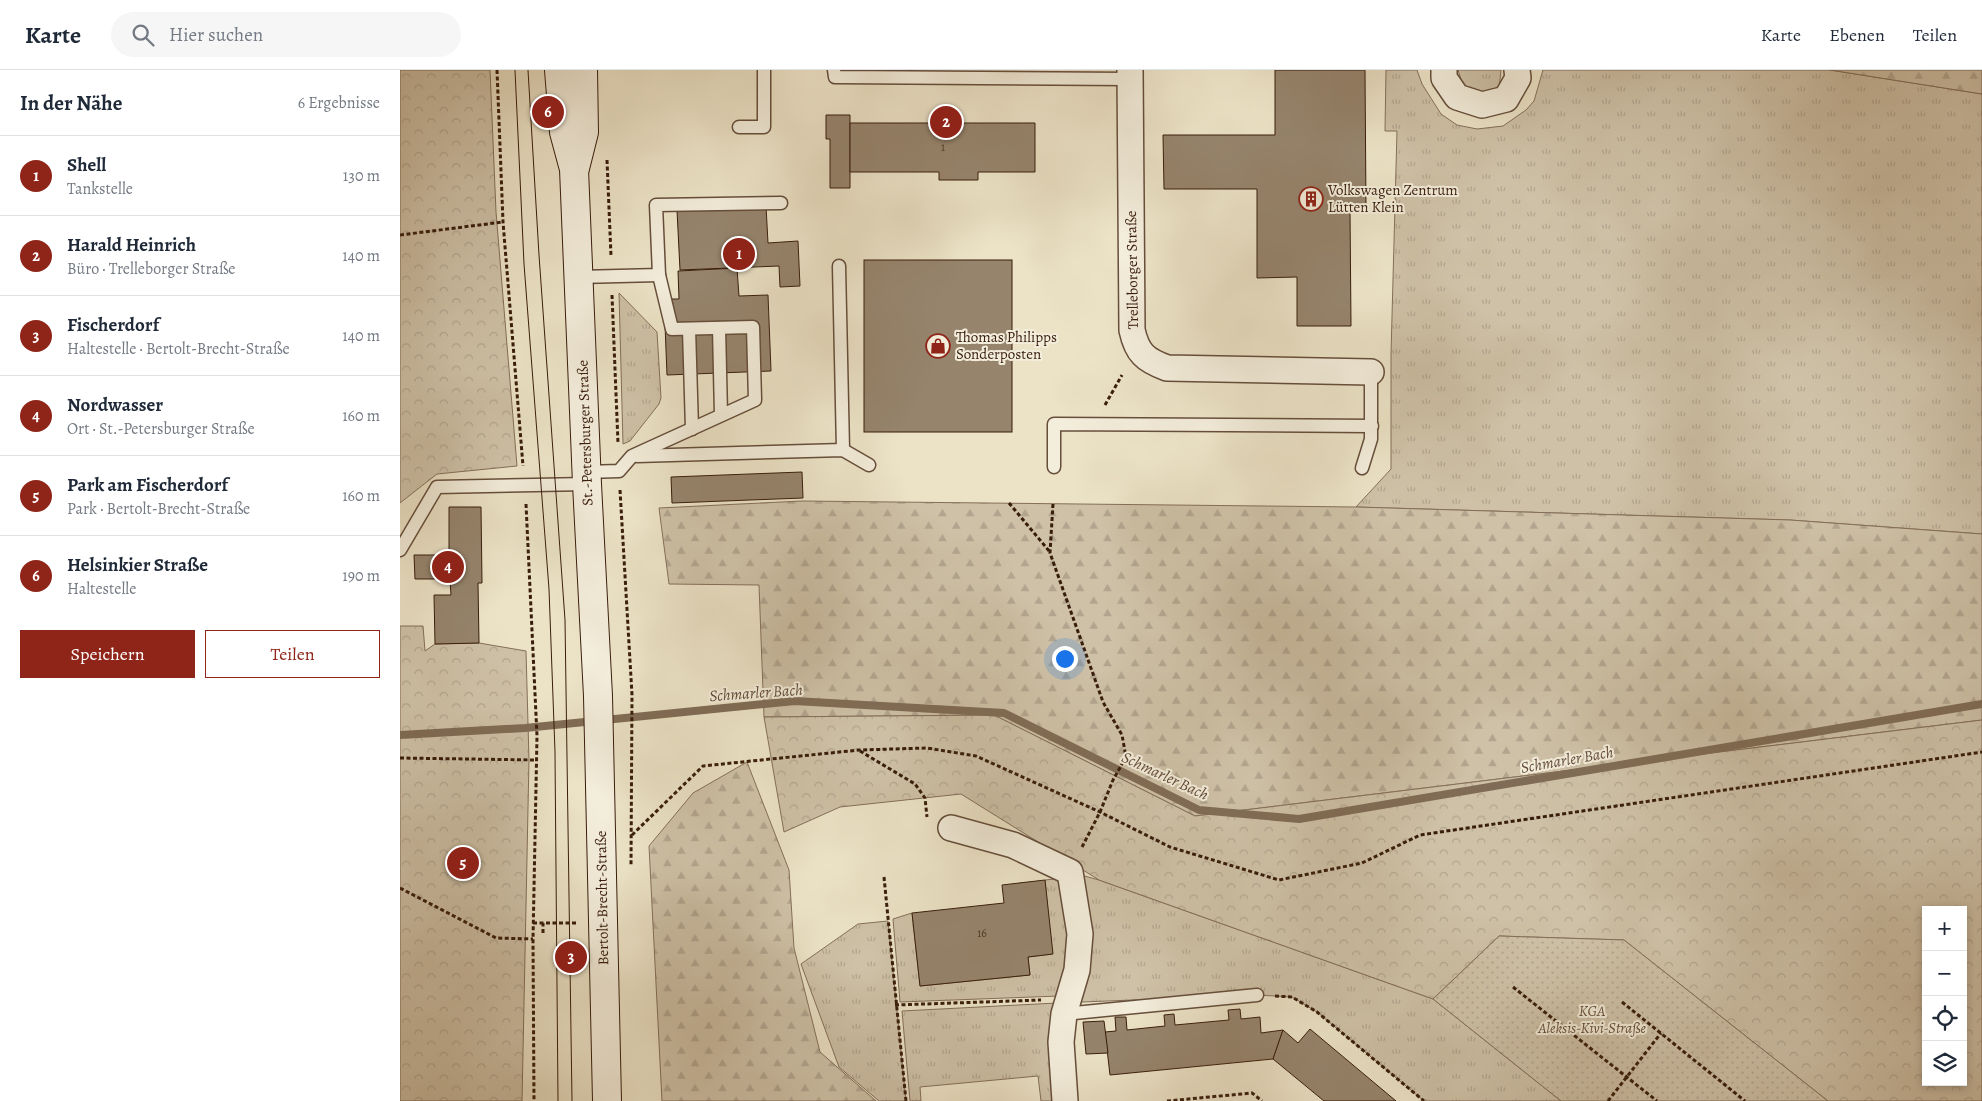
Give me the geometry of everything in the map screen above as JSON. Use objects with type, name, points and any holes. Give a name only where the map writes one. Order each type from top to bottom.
[{"type":"main road","name":"St.-Petersburger Straße","points":[[559,70],[564,132],[574,169],[598,696]]},
{"type":"main road","name":"St.-Petersburger Straße","points":[[574,169],[584,132],[583,70]]},
{"type":"main road","name":"Bertolt-Brecht-Straße","points":[[598,696],[607,1101]]},
{"type":"street","points":[[1444,70],[1444,78],[1456,97],[1482,105],[1506,99],[1518,78],[1517,70]]},
{"type":"street","name":"Trelleborger Straße","points":[[1134,89],[1132,330],[1134,341],[1141,352],[1151,362],[1167,368],[1371,372]]},
{"type":"street","points":[[939,825],[1013,845],[1070,872],[1080,934],[1077,970],[1066,1007],[1061,1042],[1065,1101]]},
{"type":"lane","points":[[740,128],[764,128],[764,70]]},
{"type":"lane","points":[[834,70],[835,77],[1134,89]]},
{"type":"lane","points":[[400,550],[437,487],[525,485],[587,478],[619,470],[632,456],[755,400],[753,327],[672,329],[659,275],[656,205],[781,203]]},
{"type":"lane","points":[[839,266],[843,450]]},
{"type":"lane","points":[[579,277],[659,275]]},
{"type":"lane","points":[[719,328],[721,415]]},
{"type":"lane","points":[[689,329],[692,429]]},
{"type":"lane","points":[[1362,468],[1371,439],[1371,372]]},
{"type":"lane","points":[[1054,467],[1054,424],[1372,426]]},
{"type":"lane","points":[[632,456],[843,450],[869,465]]},
{"type":"lane","points":[[1066,1007],[1257,995]]},
{"type":"path","points":[[497,70],[503,222],[525,485],[536,698],[537,736],[533,923],[534,1101]]},
{"type":"path","points":[[607,155],[615,276],[619,470],[632,695],[632,835],[703,766],[859,750],[927,748],[976,756],[1100,812],[1170,847],[1279,880],[1362,863],[1420,835],[1982,752]]},
{"type":"path","points":[[400,235],[503,222]]},
{"type":"path","points":[[1094,424],[1122,375]]},
{"type":"path","points":[[1009,503],[1050,553],[1103,702],[1122,735],[1126,757],[1113,780],[1100,812],[1070,872]]},
{"type":"path","points":[[1050,553],[1053,504]]},
{"type":"path","points":[[859,750],[915,784],[925,798],[939,825]]},
{"type":"path","points":[[400,758],[536,760]]},
{"type":"path","points":[[884,877],[895,1005],[906,1101]]},
{"type":"path","points":[[400,888],[496,938],[533,939]]},
{"type":"path","points":[[533,923],[582,923]]},
{"type":"path","points":[[543,923],[543,933]]},
{"type":"path","points":[[1513,987],[1657,1101]]},
{"type":"path","points":[[1257,995],[1292,997],[1317,1012],[1424,1101]]},
{"type":"path","points":[[1622,1002],[1744,1101]]},
{"type":"path","points":[[895,1005],[1066,1007]]},
{"type":"path","points":[[1608,1101],[1628,1078],[1661,1033]]},
{"type":"path","points":[[1167,1101],[1205,1099],[1252,1093],[1262,1101]]},
{"type":"green space","points":[[400,70],[490,70],[496,212],[517,466],[437,474],[400,503]]},
{"type":"green space","points":[[1386,70],[1417,70],[1422,84],[1441,114],[1457,125],[1477,129],[1503,126],[1526,110],[1534,101],[1543,70],[1830,70],[1982,94],[1982,534],[1790,520],[1356,507],[1391,469],[1391,354],[1397,131],[1385,131]]},
{"type":"green space","points":[[1458,70],[1501,70],[1499,89],[1484,93],[1468,89],[1463,86]]},
{"type":"green space","points":[[1830,70],[1982,70],[1982,94]]},
{"type":"green space","points":[[619,293],[657,332],[661,398],[659,404],[630,441],[623,444]]},
{"type":"green space","points":[[802,501],[1356,507],[1790,520],[1982,534],[1982,720],[1195,816],[994,715],[764,717],[759,585],[669,584],[659,508]]},
{"type":"green space","points":[[400,626],[423,626],[425,651],[435,644],[479,643],[526,651],[529,760],[522,1101],[400,1101]]},
{"type":"green space","points":[[994,715],[1195,816],[1982,720],[1982,1101],[1828,1101],[1624,940],[1499,936],[1433,999],[1099,880],[961,794],[840,807],[784,832],[764,717]]},
{"type":"green space","points":[[747,762],[789,870],[794,948],[820,1052],[876,1101],[662,1101],[649,846],[693,793]]},
{"type":"green space","points":[[1070,872],[1099,880],[1433,999],[1561,1101],[1424,1101],[1317,1012],[1292,997],[1257,995],[1058,1003],[1058,1101],[1041,1101],[1038,1076],[920,1087],[921,1101],[910,1101],[902,1011],[1057,1003],[1069,999]]},
{"type":"green space","points":[[1064,878],[1072,937],[1059,996],[900,1002],[893,919],[912,913],[920,986],[1030,975],[1028,957],[1052,954],[1045,880]]},
{"type":"green space","points":[[888,921],[906,1101],[879,1101],[839,1067],[801,964],[858,924]]},
{"type":"green space","name":"KGA Aleksis-Kivi-Straße","points":[[1499,936],[1624,940],[1828,1101],[1561,1101],[1433,999]]},
{"type":"building","name":"Volkswagen Zentrum Lütten Klein","points":[[1275,70],[1365,70],[1366,210],[1350,210],[1351,326],[1297,326],[1297,277],[1257,278],[1257,189],[1164,189],[1163,135],[1275,135]]},
{"type":"building","points":[[826,115],[850,115],[850,188],[830,188],[830,139],[826,139]]},
{"type":"building","points":[[850,123],[1035,123],[1035,172],[978,172],[978,180],[939,180],[939,172],[850,172]]},
{"type":"building","points":[[766,206],[768,243],[798,241],[800,286],[780,287],[779,266],[680,270],[677,210]]},
{"type":"building","name":"Thomas Philipps Sonderposten","points":[[864,260],[1012,260],[1012,432],[864,432]]},
{"type":"building","points":[[737,268],[739,296],[768,295],[771,371],[667,375],[664,299],[679,299],[678,271]]},
{"type":"building","points":[[802,472],[803,498],[672,503],[671,477]]},
{"type":"building","points":[[449,507],[481,507],[482,583],[478,583],[479,643],[435,644],[434,595],[451,595],[450,579],[415,579],[414,555],[449,555]]},
{"type":"building","points":[[1045,880],[1053,954],[1028,957],[1030,975],[920,986],[912,913],[1004,903],[1002,885]]},
{"type":"building","points":[[1240,1009],[1241,1019],[1260,1017],[1261,1033],[1283,1030],[1273,1059],[1110,1075],[1105,1032],[1116,1031],[1115,1017],[1126,1017],[1127,1030],[1165,1026],[1164,1015],[1174,1014],[1175,1025],[1229,1020],[1228,1010]]},
{"type":"building","points":[[1104,1021],[1108,1053],[1086,1054],[1083,1022]]},
{"type":"building","points":[[1310,1029],[1396,1101],[1324,1101],[1273,1059],[1283,1030],[1298,1043]]},
{"type":"waterway","name":"Schmarler Bach","points":[[400,735],[525,728],[795,701],[1004,713],[1199,810],[1299,819],[1982,704]]},
{"type":"tram line","points":[[515,70],[524,264],[549,589],[555,752],[558,1101]]},
{"type":"tram line","points":[[528,70],[565,620],[572,1101]]},
{"type":"place","name":"Helsinkier Straße","points":[[548,112]]},
{"type":"place","name":"Harald Heinrich","points":[[946,122]]},
{"type":"place","name":"Volkswagen Zentrum Lütten Klein","points":[[1311,199]]},
{"type":"place","name":"Shell","points":[[739,254]]},
{"type":"place","name":"Thomas Philipps Sonderposten","points":[[938,346]]},
{"type":"place","name":"Nordwasser","points":[[448,567]]},
{"type":"place","name":"Park am Fischerdorf","points":[[463,863]]},
{"type":"place","name":"Fischerdorf","points":[[571,957]]}]
